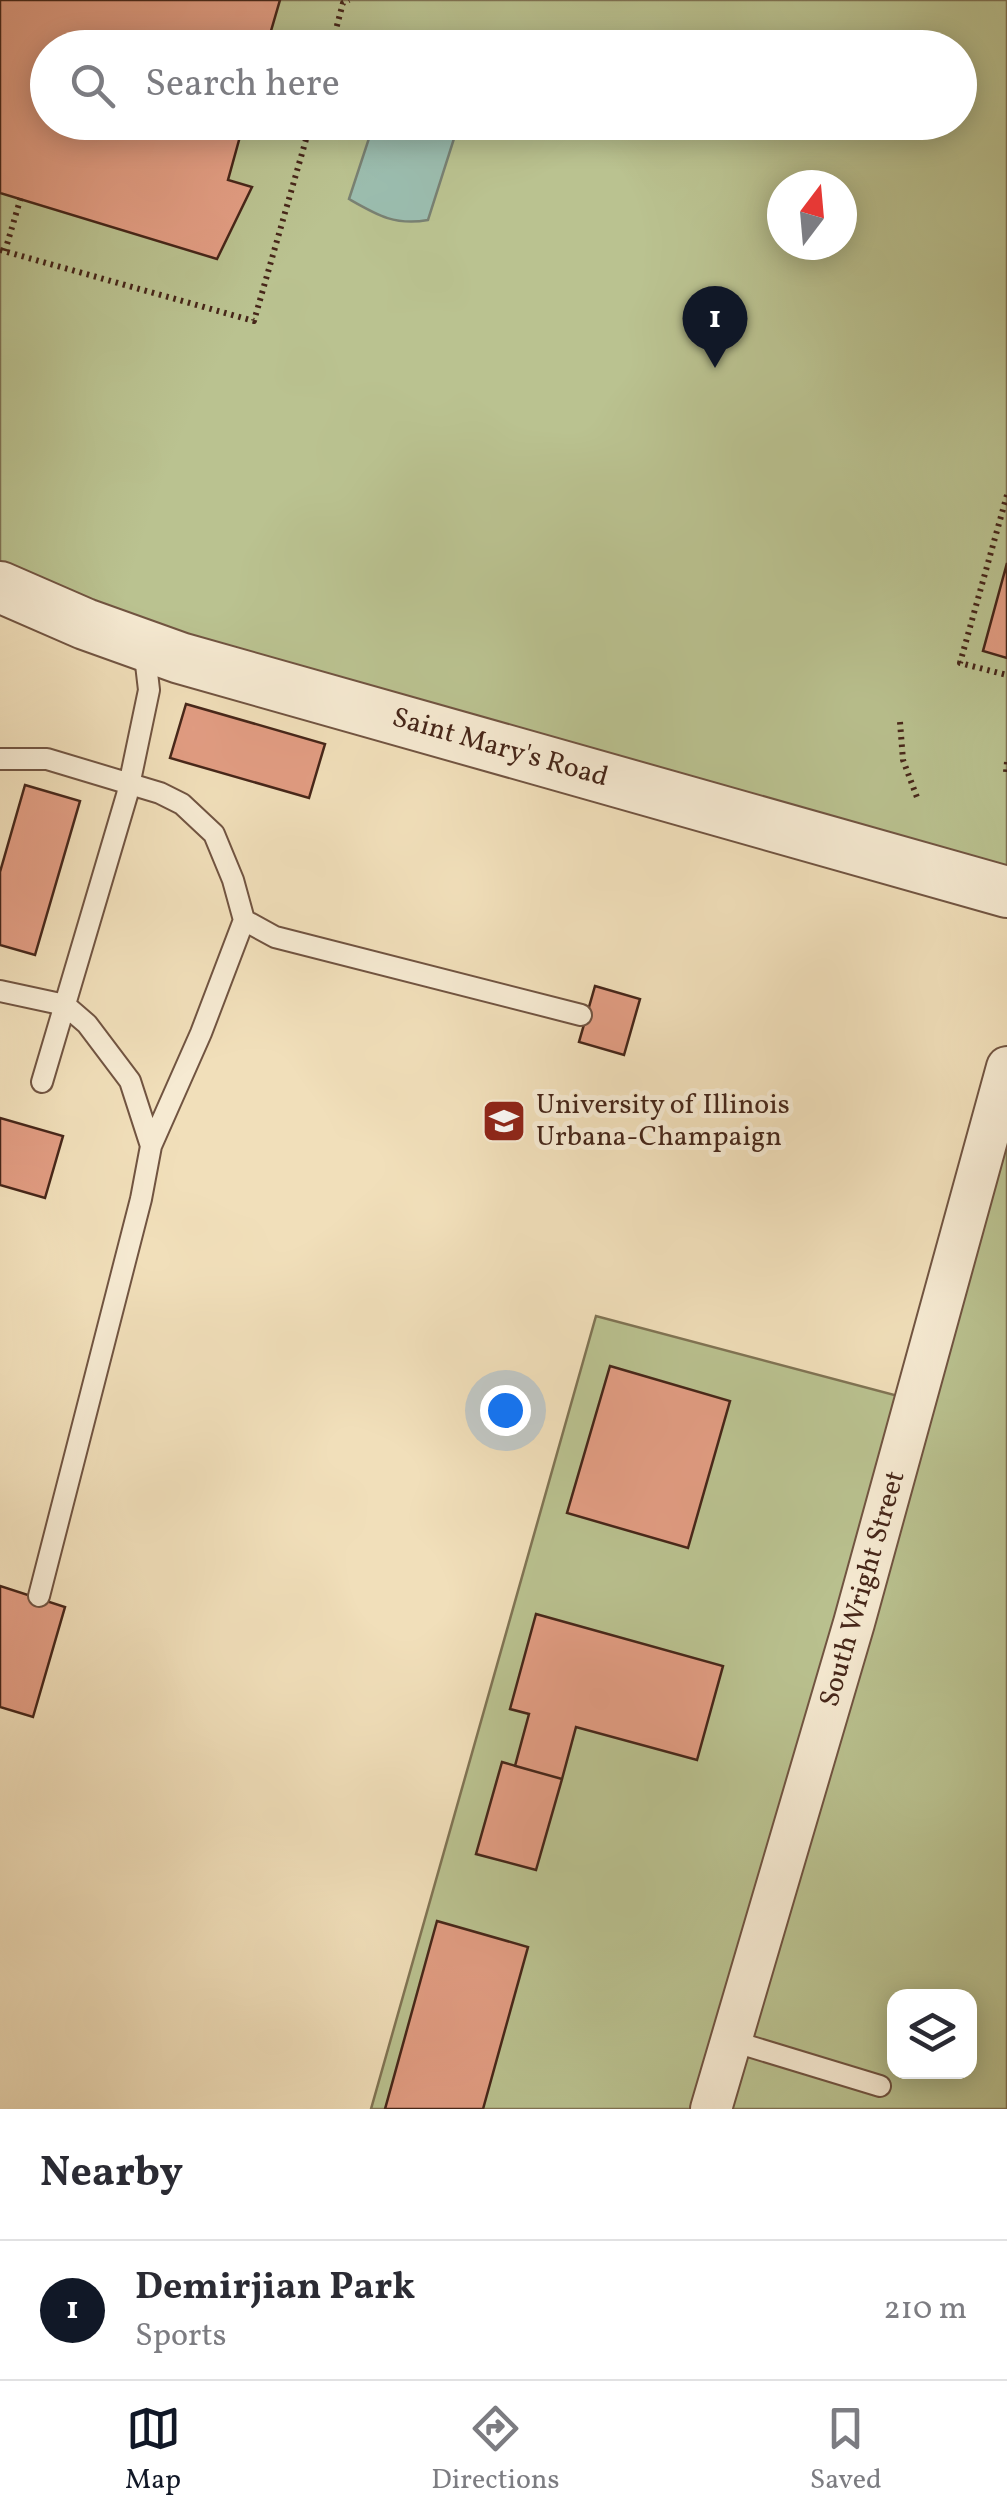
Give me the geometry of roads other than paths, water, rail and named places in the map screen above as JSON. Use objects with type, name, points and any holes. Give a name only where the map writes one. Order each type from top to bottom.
[{"type":"street","name":"Saint Mary's Road","points":[[0,587],[144,645],[1007,892]]},
{"type":"street","name":"South Wright Street","points":[[711,2109],[860,1604],[1007,1067]]},
{"type":"lane","points":[[42,1082],[129,784],[149,690],[144,645]]},
{"type":"lane","points":[[0,759],[48,759],[182,804],[214,834],[244,920],[202,1033],[151,1146],[142,1199],[39,1596]]},
{"type":"lane","points":[[244,920],[275,937],[581,1015]]},
{"type":"lane","points":[[0,991],[65,1004],[88,1024],[130,1081],[151,1146]]},
{"type":"lane","points":[[732,2042],[880,2086]]},
{"type":"place","name":"Demirjian Park","points":[[715,368]]},
{"type":"place","name":"University of Illinois Urbana-Champaign","points":[[504,1121]]}]
